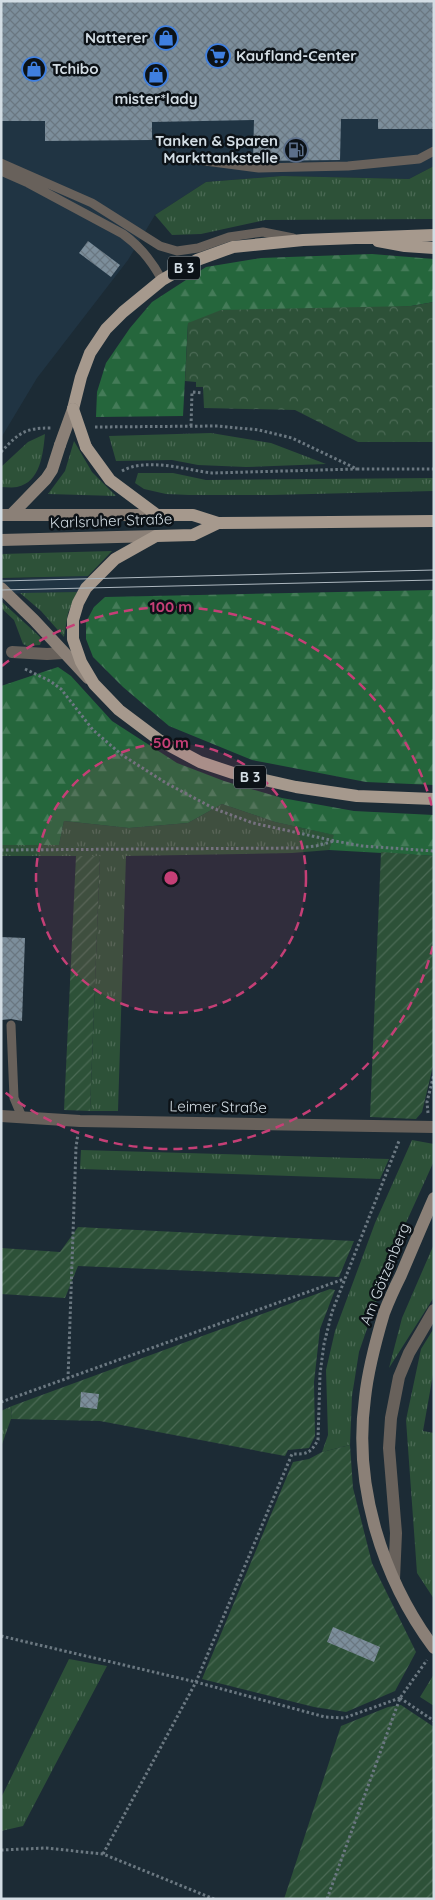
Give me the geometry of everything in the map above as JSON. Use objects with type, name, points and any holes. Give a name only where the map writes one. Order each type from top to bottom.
[{"type":"main road","name":"B 3","points":[[6,515],[46,479],[52,470],[90,353],[106,329],[123,312],[162,280],[197,260],[233,247],[303,240],[366,239],[406,234],[434,235]]},
{"type":"main road","points":[[366,239],[406,246],[434,248]]},
{"type":"main road","points":[[73,409],[86,447],[110,480],[158,515]]},
{"type":"main road","name":"Karlsruher Straße","points":[[6,515],[193,515],[218,523],[434,522]]},
{"type":"main road","name":"Karlsruher Straße","points":[[1,540],[193,535],[218,523]]},
{"type":"main road","points":[[94,684],[81,662],[74,639],[73,620],[78,603],[86,588],[115,560],[156,536]]},
{"type":"main road","points":[[1,588],[29,614],[63,653],[94,684]]},
{"type":"main road","name":"B 3","points":[[94,684],[120,710],[159,740],[200,762],[233,773],[296,787],[357,796],[434,799]]},
{"type":"main road","name":"Am Götzenberg","points":[[431,1654],[394,1579],[373,1521],[366,1484],[362,1437],[364,1398],[373,1354],[385,1311],[434,1198]]},
{"type":"street","points":[[8,652],[27,654],[63,653]]},
{"type":"street","name":"Leimer Straße","points":[[1,1116],[80,1121],[432,1127]]},
{"type":"street","points":[[394,1579],[396,1533],[389,1448],[391,1418],[399,1376],[409,1353],[434,1310]]},
{"type":"lane","points":[[175,157],[259,168],[338,167],[419,159],[434,151]]},
{"type":"lane","points":[[1,163],[138,244],[153,263],[162,280]]},
{"type":"lane","points":[[1,171],[30,179],[92,203],[160,246],[177,251],[198,248],[229,237],[263,232],[303,240]]},
{"type":"lane","points":[[11,1025],[14,1098],[22,1116]]},
{"type":"path","points":[[190,426],[192,392],[202,393]]},
{"type":"path","points":[[85,427],[218,426],[258,430],[292,438],[357,469]]},
{"type":"path","points":[[1,452],[19,434],[30,430],[57,428]]},
{"type":"path","points":[[110,480],[129,467],[143,466],[176,466],[193,471],[212,473],[434,469]]},
{"type":"path","points":[[1,850],[297,848],[335,841]]},
{"type":"path","points":[[432,1127],[427,1102],[434,1074]]},
{"type":"path","points":[[68,1379],[76,1147],[80,1121]]},
{"type":"path","points":[[103,1854],[196,1682],[292,1454],[306,1454],[318,1440],[320,1374],[324,1344],[332,1312],[405,1126]]},
{"type":"path","points":[[1,1402],[344,1279]]},
{"type":"path","points":[[1,1636],[196,1682],[325,1717],[344,1718],[400,1698]]},
{"type":"path","points":[[327,1899],[400,1698],[431,1654]]},
{"type":"path","points":[[400,1698],[434,1721]]},
{"type":"path","points":[[1,1850],[46,1848],[103,1854],[214,1899]]},
{"type":"shaded area","points":[[1,1],[434,1],[434,166],[409,179],[282,176],[206,182],[155,215],[128,260],[37,378],[1,438]]},
{"type":"shaded area","points":[[88,576],[77,592],[1,594],[1,579]]},
{"type":"green space","points":[[434,166],[434,219],[265,220],[201,234],[172,235],[155,215],[206,182],[282,176],[409,179]]},
{"type":"green space","points":[[372,254],[434,259],[434,302],[411,306],[188,323],[183,416],[96,417],[97,392],[106,363],[130,328],[152,302],[206,267],[261,258]]},
{"type":"green space","points":[[434,302],[434,442],[358,442],[295,410],[204,408],[203,387],[196,387],[196,382],[185,381],[188,323],[221,310],[411,306]]},
{"type":"green space","points":[[211,433],[271,443],[326,464],[246,467],[198,465],[172,460],[116,461],[109,436]]},
{"type":"green space","points":[[45,434],[42,458],[36,473],[25,484],[17,487],[1,487],[1,467],[28,442]]},
{"type":"green space","points":[[74,441],[92,472],[116,496],[48,494],[65,471]]},
{"type":"green space","points":[[138,473],[173,473],[206,480],[434,478],[434,491],[271,495],[166,494],[144,489],[135,483]]},
{"type":"green space","points":[[112,551],[88,576],[1,578],[1,554]]},
{"type":"green space","points":[[434,590],[434,785],[366,782],[252,760],[169,726],[123,687],[93,657],[86,639],[86,622],[94,607],[105,597]]},
{"type":"green space","points":[[77,592],[68,613],[64,637],[41,611],[20,593]]},
{"type":"green space","points":[[1,601],[39,636],[42,640],[40,645],[27,646],[23,644],[14,620],[1,608]]},
{"type":"green space","points":[[58,667],[71,676],[112,721],[177,763],[224,781],[282,798],[354,811],[434,815],[434,856],[329,850],[334,835],[275,822],[222,804],[188,823],[129,828],[64,821],[59,845],[1,845],[1,686]]},
{"type":"green space","points":[[222,804],[275,822],[335,835],[329,850],[292,853],[126,856],[118,1111],[90,1111],[100,856],[1,856],[1,845],[59,845],[64,821],[129,828],[188,823]]},
{"type":"green space","points":[[381,852],[434,856],[434,1062],[422,1112],[416,1119],[370,1117]]},
{"type":"green space","points":[[76,856],[100,856],[90,1111],[64,1110]]},
{"type":"green space","points":[[412,1140],[434,1144],[434,1161],[395,1247],[359,1352],[352,1396],[350,1445],[322,1452],[328,1435],[326,1370],[335,1331],[375,1223]]},
{"type":"green space","points":[[81,1150],[389,1159],[380,1179],[80,1169]]},
{"type":"green space","points":[[78,1227],[354,1241],[339,1277],[78,1266],[65,1298],[1,1294],[1,1248],[60,1252]]},
{"type":"green space","points":[[434,1244],[434,1297],[389,1368],[402,1318]]},
{"type":"green space","points":[[330,1289],[335,1290],[320,1329],[314,1382],[315,1436],[309,1448],[288,1450],[285,1456],[100,1421],[11,1419],[12,1406]]},
{"type":"green space","points":[[434,1328],[434,1369],[423,1431],[434,1433],[434,1599],[417,1573],[406,1420],[421,1349]]},
{"type":"green space","points":[[12,1406],[11,1419],[1,1447],[1,1411]]},
{"type":"green space","points":[[350,1445],[353,1488],[372,1563],[416,1652],[395,1691],[346,1712],[314,1707],[202,1679],[293,1462],[309,1459],[322,1452]]},
{"type":"green space","points":[[69,1659],[107,1666],[23,1826],[1,1831],[1,1798]]},
{"type":"green space","points":[[434,1674],[434,1706],[420,1697]]},
{"type":"green space","points":[[401,1705],[434,1727],[434,1899],[284,1899],[341,1726],[388,1707]]},
{"type":"building","name":"Kaufland-Center","points":[[1,1],[434,1],[434,129],[378,129],[378,119],[341,119],[340,160],[253,161],[254,120],[152,122],[152,140],[45,141],[45,121],[1,121]]},
{"type":"building","points":[[88,241],[120,265],[111,277],[79,253]]},
{"type":"building","points":[[1,937],[25,938],[22,1021],[1,1020]]},
{"type":"building","points":[[81,1392],[99,1394],[97,1409],[80,1407]]},
{"type":"building","points":[[333,1627],[380,1647],[374,1662],[327,1642]]},
{"type":"tram line","points":[[1,581],[434,570]]},
{"type":"tram line","points":[[1,590],[434,580]]},
{"type":"place","name":"Natterer","points":[[166,38]]},
{"type":"place","name":"Kaufland-Center","points":[[218,56]]},
{"type":"place","name":"Tchibo","points":[[34,69]]},
{"type":"place","name":"mister*lady","points":[[156,75]]},
{"type":"place","name":"Tanken & Sparen Markttankstelle","points":[[296,150]]}]
